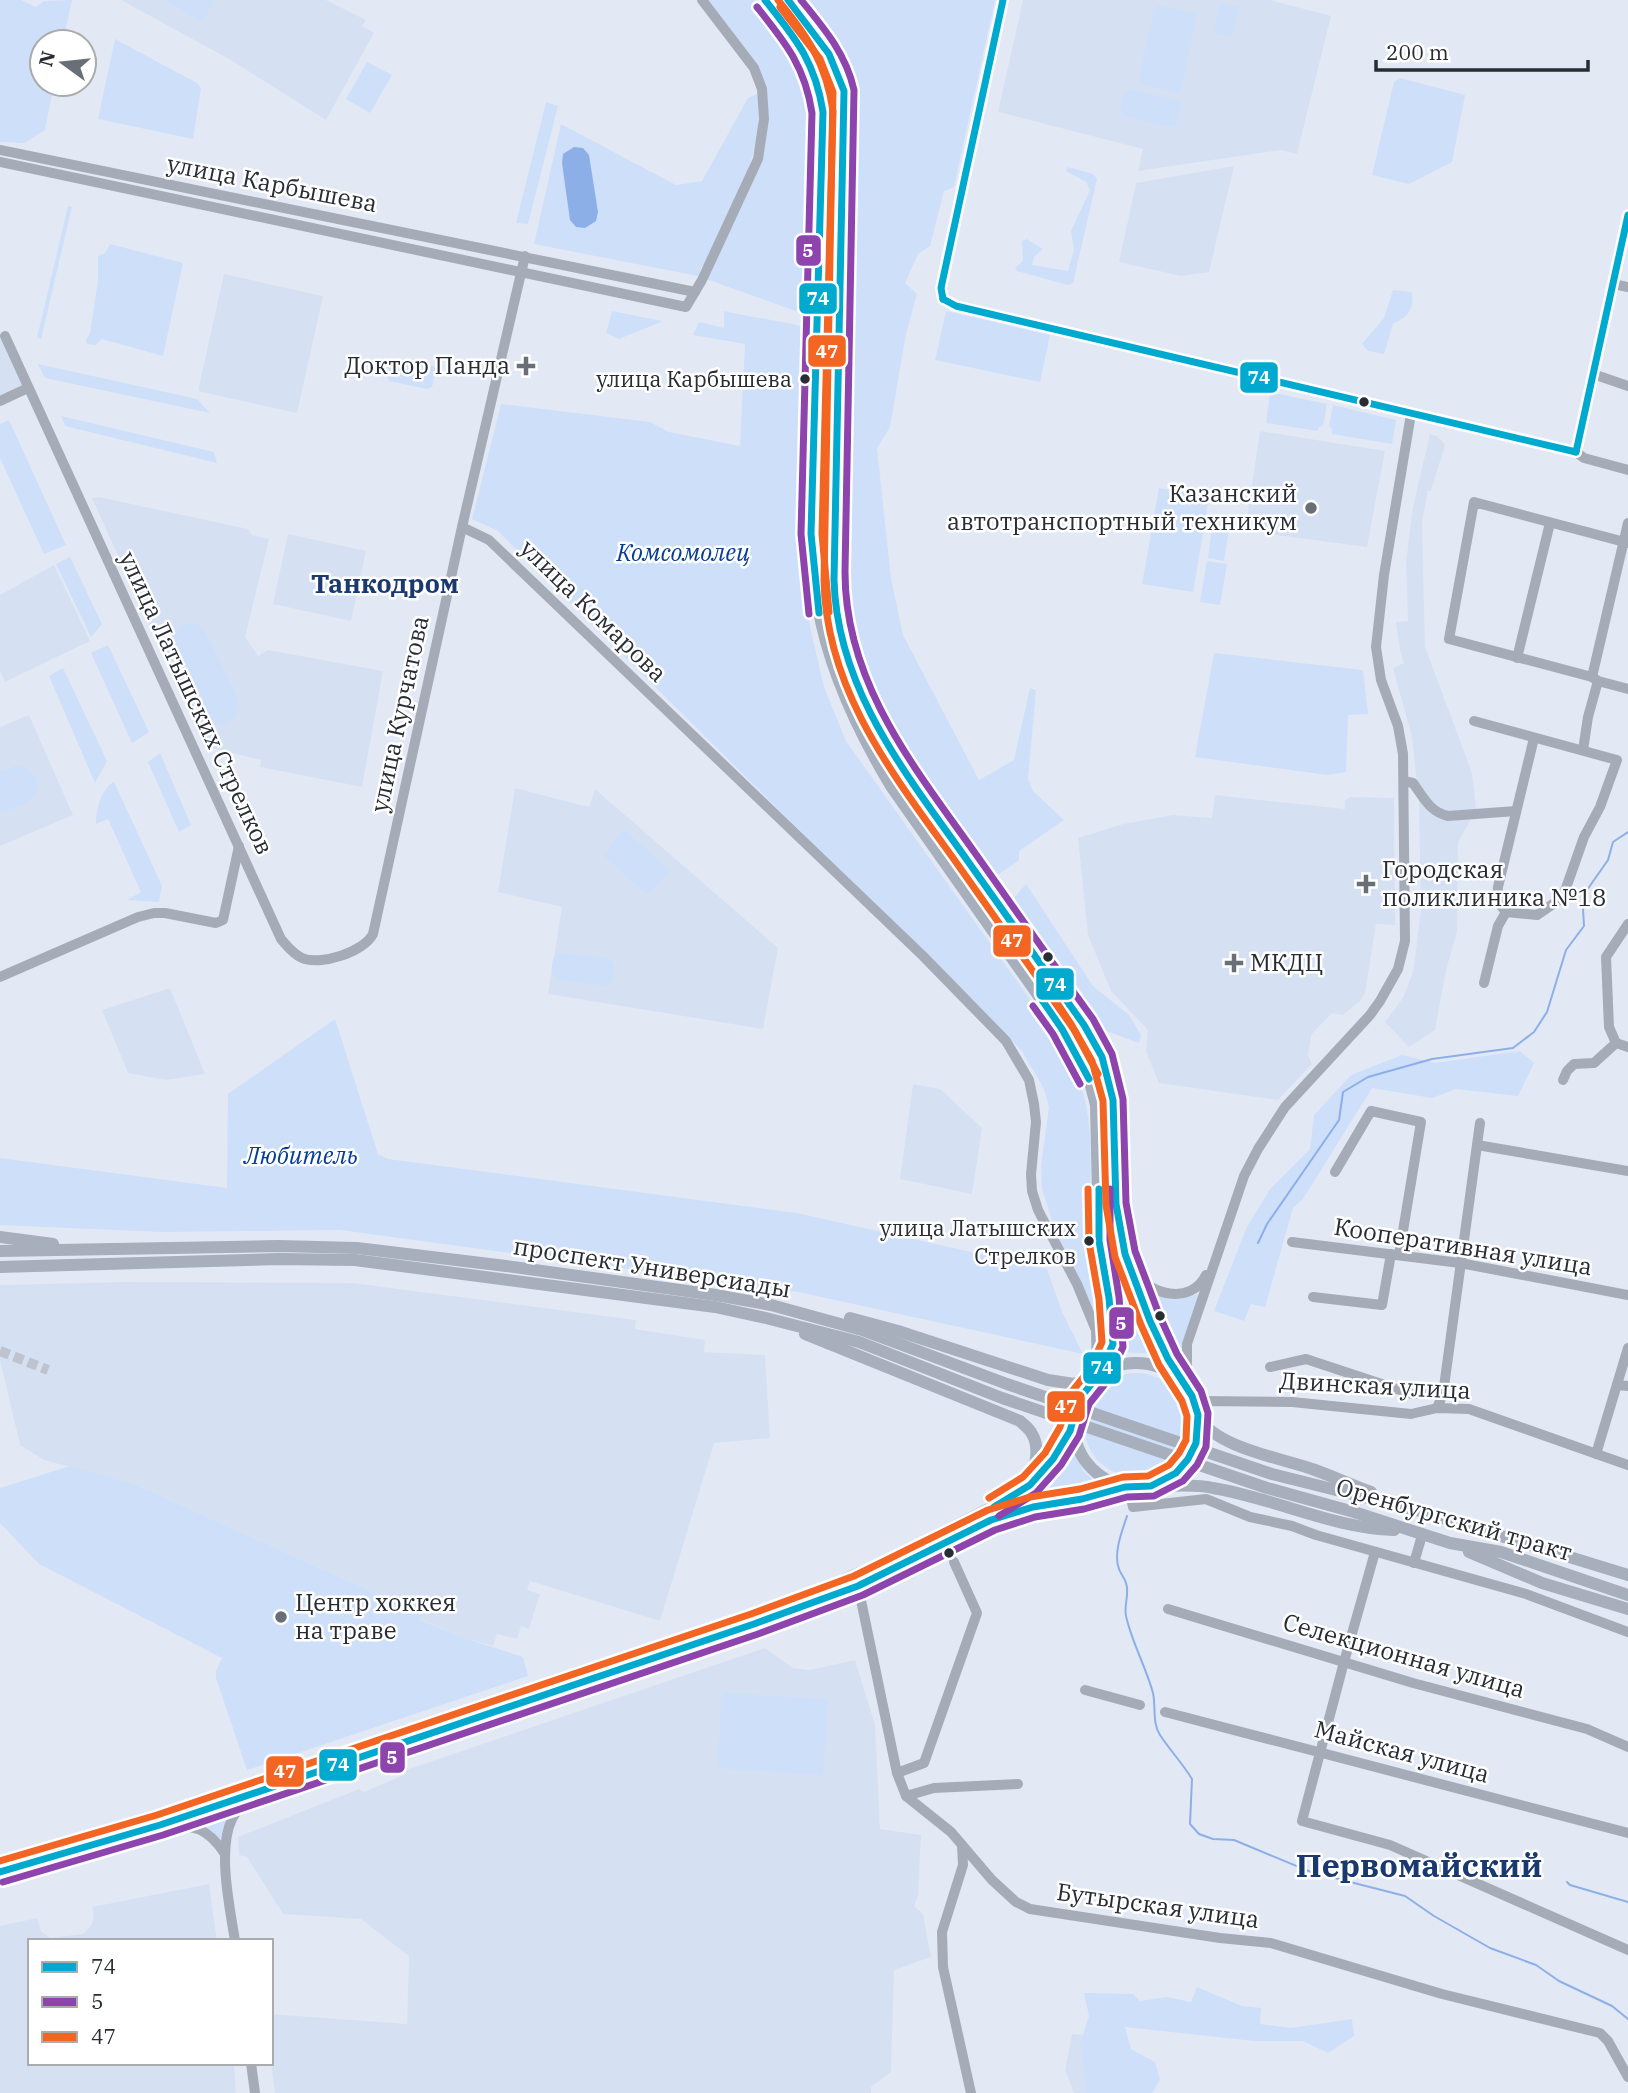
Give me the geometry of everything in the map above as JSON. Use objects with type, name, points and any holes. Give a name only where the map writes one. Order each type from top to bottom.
[{"type":"main road","points":[[0,1862],[261,1784],[797,1600],[881,1564],[997,1506],[1030,1485],[1065,1441],[1084,1390],[1097,1376],[1113,1344],[1099,1241],[1096,1105],[1087,1071],[1062,1029],[891,786],[854,719],[833,664],[818,607],[811,534],[823,112],[820,86],[806,52],[765,0]]},
{"type":"main road","points":[[788,0],[826,48],[838,70],[844,91],[836,605],[845,649],[855,678],[888,750],[1084,1024],[1101,1057],[1113,1100],[1116,1204],[1125,1254],[1150,1321],[1204,1427],[1229,1442],[1315,1470],[1420,1511]]},
{"type":"main road","points":[[1099,1148],[1116,1147]]},
{"type":"main road","points":[[0,1237],[92,1249]]},
{"type":"main road","name":"проспект Универсиады","points":[[0,1251],[278,1246],[357,1248],[716,1295],[859,1342],[1002,1398],[1268,1488]]},
{"type":"main road","name":"проспект Универсиады","points":[[0,1267],[278,1259],[355,1260],[769,1312],[862,1330],[1007,1384],[1272,1474]]},
{"type":"main road","points":[[769,1312],[822,1311],[898,1331],[1048,1380],[1074,1384],[1115,1366],[1143,1363],[1170,1372],[1184,1385]]},
{"type":"main road","points":[[769,1312],[863,1359],[1000,1411],[1020,1422],[1032,1433],[1035,1443],[1036,1461],[1030,1485]]},
{"type":"main road","points":[[1151,1486],[1176,1473],[1188,1459],[1196,1443],[1195,1406]]},
{"type":"main road","points":[[1076,1409],[1074,1432],[1084,1460],[1098,1475],[1129,1487]]},
{"type":"main road","name":"Оренбургский тракт","points":[[1272,1474],[1420,1511],[1628,1575]]},
{"type":"main road","points":[[0,1872],[160,1825],[754,1624],[859,1586],[991,1520],[1033,1507],[1082,1499],[1129,1487],[1213,1488],[1375,1530],[1408,1531]]},
{"type":"main road","name":"Оренбургский тракт","points":[[1268,1488],[1450,1543],[1502,1552],[1628,1595]]},
{"type":"main road","points":[[1450,1543],[1542,1583],[1628,1609]]},
{"type":"street","points":[[695,292],[758,159],[764,119],[762,89],[754,68],[702,0]]},
{"type":"street","points":[[1003,0],[941,288],[943,299],[956,306],[1576,452],[1584,457],[1628,470]]},
{"type":"street","name":"улица Карбышева","points":[[0,150],[695,292],[686,307],[0,162]]},
{"type":"street","points":[[1576,452],[1628,215]]},
{"type":"street","name":"улица Курчатова","points":[[373,934],[462,527],[525,256]]},
{"type":"street","points":[[1613,284],[1628,287]]},
{"type":"street","name":"улица Латышских Стрелков","points":[[5,336],[281,939],[303,959],[318,960],[360,949],[369,942],[373,934]]},
{"type":"street","points":[[1593,374],[1628,386]]},
{"type":"street","points":[[0,401],[28,388]]},
{"type":"street","points":[[1195,1406],[1187,1369],[1187,1344],[1244,1176],[1285,1107],[1370,1015],[1386,992],[1398,969],[1405,941],[1404,781],[1401,739],[1381,680],[1376,647],[1384,575],[1411,414]]},
{"type":"street","points":[[1626,542],[1474,502],[1449,639],[1628,689]]},
{"type":"street","points":[[1517,658],[1550,523]]},
{"type":"street","points":[[1583,751],[1595,679],[1628,523]]},
{"type":"street","name":"улица Комарова","points":[[462,527],[489,540],[917,950],[1006,1041],[1029,1080],[1034,1104],[1036,1122],[1031,1174],[1035,1200],[1077,1284],[1096,1330],[1097,1376]]},
{"type":"street","points":[[1474,721],[1617,760],[1600,807],[1584,837],[1566,888],[1559,900],[1537,915],[1506,912],[1497,901],[1498,887],[1534,738]]},
{"type":"street","points":[[1404,781],[1413,783],[1431,809],[1438,814],[1448,816],[1516,811]]},
{"type":"street","points":[[0,977],[138,917],[155,913],[216,923],[223,920],[239,845]]},
{"type":"street","points":[[1484,983],[1498,926],[1506,912]]},
{"type":"street","points":[[1628,924],[1606,957],[1609,1027],[1616,1043],[1628,1047]]},
{"type":"street","points":[[1563,1080],[1574,1064],[1594,1063],[1616,1043]]},
{"type":"street","points":[[1314,1297],[1382,1305],[1395,1255],[1421,1122],[1371,1111],[1335,1172]]},
{"type":"street","points":[[1437,1408],[1443,1394],[1480,1123]]},
{"type":"street","points":[[1477,1145],[1628,1171]]},
{"type":"street","name":"Кооперативная улица","points":[[1292,1242],[1460,1263],[1628,1294]]},
{"type":"street","points":[[1125,1254],[1145,1285],[1158,1292],[1178,1294],[1190,1292],[1200,1285],[1218,1249]]},
{"type":"street","points":[[1096,1330],[1099,1336],[1104,1337],[1113,1330]]},
{"type":"street","points":[[1596,1454],[1623,1385],[1628,1348]]},
{"type":"street","name":"Двинская улица","points":[[1270,1367],[1306,1359],[1412,1394],[1443,1394]]},
{"type":"street","name":"Двинская улица","points":[[1195,1406],[1204,1401],[1292,1402],[1411,1414],[1437,1408],[1469,1409],[1628,1465]]},
{"type":"street","points":[[1129,1487],[1133,1507],[1206,1499],[1250,1517],[1292,1526],[1526,1594],[1628,1632]]},
{"type":"street","points":[[1414,1563],[1422,1535]]},
{"type":"street","points":[[1375,1552],[1343,1661],[1302,1821],[1390,1845],[1628,1950]]},
{"type":"street","points":[[897,1773],[924,1763],[977,1613],[954,1562]]},
{"type":"street","points":[[859,1586],[897,1773],[905,1796],[934,1788],[1018,1784]]},
{"type":"street","name":"Селекционная улица","points":[[1168,1609],[1413,1684],[1587,1729],[1628,1747]]},
{"type":"street","points":[[1085,1690],[1140,1705]]},
{"type":"street","name":"Майская улица","points":[[1165,1712],[1628,1833]]},
{"type":"street","points":[[235,1939],[225,1854],[232,1820],[239,1808],[261,1791]]},
{"type":"street","name":"Бутырская улица","points":[[905,1796],[951,1832],[992,1880],[1016,1902],[1030,1909],[1220,1938],[1271,1942],[1442,1994],[1600,2033],[1608,2041],[1628,2077]]},
{"type":"street","points":[[160,1825],[197,1827],[208,1832],[225,1854]]},
{"type":"street","points":[[962,1845],[963,1865],[942,1932],[942,1944],[943,1967],[971,2093]]},
{"type":"street","points":[[251,2065],[255,2093]]},
{"type":"shaded area","points":[[121,0],[326,0],[366,20],[362,26],[374,33],[326,120],[229,59]]},
{"type":"shaded area","points":[[1023,0],[1270,0],[1331,16],[1297,154],[1281,150],[1138,171],[1143,149],[998,112]]},
{"type":"shaded area","points":[[1234,166],[1209,272],[1181,276],[1119,262],[1136,183]]},
{"type":"shaded area","points":[[224,274],[323,296],[297,413],[198,391]]},
{"type":"shaded area","points":[[0,338],[7,344],[24,386],[0,397]]},
{"type":"shaded area","name":"Казанский автотранспортный техникум","points":[[1260,431],[1385,451],[1367,547],[1245,531]]},
{"type":"shaded area","points":[[1430,434],[1437,436],[1445,445],[1431,491],[1428,491],[1422,521],[1425,647],[1472,773],[1476,809],[1458,843],[1457,932],[1446,970],[1435,1030],[1409,1047],[1385,1022],[1403,998],[1413,972],[1421,911],[1419,802],[1412,737],[1393,668],[1404,663],[1396,622],[1408,621],[1406,562],[1413,507]]},
{"type":"shaded area","points":[[99,497],[248,529],[252,535],[269,539],[245,637],[258,656],[268,650],[383,671],[362,787],[260,767],[261,760],[204,746],[92,498]]},
{"type":"shaded area","points":[[288,534],[366,551],[351,621],[273,604]]},
{"type":"shaded area","points":[[54,565],[90,641],[5,682],[0,670],[0,595]]},
{"type":"shaded area","points":[[29,715],[73,815],[0,846],[0,727]]},
{"type":"shaded area","points":[[515,788],[589,807],[595,789],[778,948],[763,1029],[548,994],[562,907],[498,892]]},
{"type":"shaded area","name":"МКДЦ","points":[[1215,795],[1345,809],[1345,801],[1350,797],[1394,798],[1395,925],[1376,924],[1365,993],[1360,1001],[1343,1015],[1332,1013],[1311,1035],[1308,1055],[1312,1064],[1278,1100],[1159,1083],[1146,1052],[1148,1030],[1111,991],[1088,935],[1078,838],[1123,824],[1173,815],[1212,818]]},
{"type":"shaded area","points":[[170,988],[205,1074],[166,1080],[128,1073],[102,1010]]},
{"type":"shaded area","points":[[913,1084],[940,1089],[982,1128],[972,1194],[900,1179]]},
{"type":"shaded area","points":[[125,1282],[353,1283],[636,1320],[635,1329],[705,1340],[704,1352],[765,1355],[770,1438],[714,1443],[660,1621],[530,1581],[527,1590],[540,1594],[529,1629],[521,1626],[517,1639],[497,1634],[493,1646],[467,1639],[419,1619],[421,1614],[137,1485],[44,1460],[20,1445],[0,1360],[0,1285]]},
{"type":"shaded area","points":[[765,1648],[793,1668],[809,1670],[855,1660],[875,1725],[880,1829],[921,1835],[918,1896],[914,1906],[923,1914],[931,1957],[894,1970],[891,2072],[871,2087],[871,2093],[275,2093],[271,2065],[273,2014],[407,2024],[409,1956],[361,1919],[283,1914],[247,1857],[239,1855],[238,1837],[359,1789],[364,1792],[406,1774],[406,1770]]},
{"type":"shaded area","points":[[209,1884],[217,1939],[28,1939],[28,2065],[234,2065],[236,2093],[0,2093],[0,1926],[37,1918],[41,1931],[50,1938],[83,1934],[91,1926],[94,1917],[92,1907]]},
{"type":"shaded area","points":[[1072,2034],[1083,2035],[1097,2093],[1074,2093],[1065,2070]]},
{"type":"green space","points":[[0,0],[21,0],[36,7],[44,1],[72,0],[66,28],[28,28],[28,98],[51,98],[45,130],[24,143],[0,142]]},
{"type":"green space","points":[[165,0],[210,0],[214,2],[202,22]]},
{"type":"green space","points":[[705,0],[754,0],[788,49],[811,103],[807,315],[706,279],[761,161],[766,90]]},
{"type":"green space","points":[[773,0],[779,0],[813,44],[828,67],[838,92],[831,568],[850,680],[864,715],[901,779],[1077,1024],[1100,1066],[1109,1108],[1110,1140],[1107,1142],[1104,1139],[1096,1081],[1083,1048],[896,783],[860,718],[839,663],[824,606],[816,532],[826,95],[813,56]]},
{"type":"green space","points":[[799,0],[995,0],[954,187],[944,191],[930,246],[918,254],[905,283],[917,294],[906,334],[890,427],[877,448],[891,578],[903,635],[979,780],[1014,760],[1030,688],[1036,690],[1028,779],[1033,791],[1064,820],[1019,851],[1019,860],[991,880],[888,737],[853,645],[843,571],[855,106],[846,59]]},
{"type":"green space","points":[[1220,3],[1239,7],[1232,37],[1213,32]]},
{"type":"green space","points":[[1155,5],[1197,14],[1180,93],[1138,83]]},
{"type":"green space","points":[[115,39],[197,83],[201,88],[193,139],[98,119]]},
{"type":"green space","points":[[367,62],[392,75],[370,113],[346,99]]},
{"type":"green space","points":[[1400,78],[1465,95],[1452,162],[1409,184],[1372,175],[1394,82]]},
{"type":"green space","points":[[1132,89],[1179,101],[1181,106],[1177,124],[1170,127],[1123,116],[1120,109],[1123,94]]},
{"type":"green space","points":[[757,94],[759,116],[751,161],[734,204],[698,276],[534,244],[561,124],[676,185],[702,181],[748,98]]},
{"type":"green space","points":[[546,102],[558,106],[528,224],[516,223]]},
{"type":"green space","points":[[1068,167],[1093,174],[1097,179],[1073,283],[1068,285],[1017,271],[1015,268],[1023,261],[1022,241],[1027,239],[1043,249],[1034,257],[1032,265],[1068,271],[1074,249],[1071,231],[1090,190],[1086,182],[1066,171]]},
{"type":"green space","points":[[68,206],[72,207],[41,339],[37,338]]},
{"type":"green space","points":[[110,244],[183,263],[163,356],[102,339],[96,345],[87,344],[98,280],[98,256],[105,253]]},
{"type":"green space","points":[[1393,290],[1412,292],[1411,308],[1407,315],[1393,324],[1384,354],[1368,351],[1362,344],[1384,318]]},
{"type":"green space","points":[[612,311],[662,321],[619,339],[606,333]]},
{"type":"green space","name":"Комсомолец","points":[[724,311],[804,327],[800,583],[824,687],[846,741],[1049,1026],[1076,1075],[1083,1093],[1089,1128],[1090,1244],[1105,1330],[1103,1332],[1099,1331],[1053,1224],[1042,1189],[1041,1166],[1049,1107],[1044,1089],[1022,1051],[498,531],[472,519],[501,404],[650,422],[669,432],[740,446],[745,344],[693,335],[699,322],[724,328]]},
{"type":"green space","points":[[946,311],[1050,335],[1040,382],[935,360]]},
{"type":"green space","points":[[392,358],[434,366],[436,370],[432,387],[427,389],[389,381],[387,376]]},
{"type":"green space","points":[[38,364],[197,399],[210,413],[45,378]]},
{"type":"green space","points":[[1270,392],[1327,404],[1323,426],[1319,427],[1318,431],[1266,423]]},
{"type":"green space","points":[[1333,405],[1396,420],[1392,444],[1332,434],[1329,426]]},
{"type":"green space","points":[[61,416],[214,452],[217,463],[65,426]]},
{"type":"green space","points":[[9,420],[66,545],[44,554],[0,458],[0,424]]},
{"type":"green space","points":[[1159,488],[1209,497],[1193,592],[1142,584]]},
{"type":"green space","points":[[1212,528],[1229,530],[1224,561],[1208,558]]},
{"type":"green space","points":[[70,557],[102,624],[91,637],[56,564]]},
{"type":"green space","points":[[1207,561],[1227,564],[1220,605],[1200,602]]},
{"type":"green space","points":[[190,623],[205,631],[238,698],[237,713],[230,722],[218,724],[205,718],[172,649],[171,639],[174,632]]},
{"type":"green space","points":[[108,645],[149,732],[132,743],[91,653]]},
{"type":"green space","points":[[1214,653],[1363,670],[1368,714],[1348,715],[1346,772],[1327,775],[1195,757]]},
{"type":"green space","points":[[63,668],[107,761],[95,783],[49,676]]},
{"type":"green space","points":[[160,753],[191,825],[179,832],[148,762]]},
{"type":"green space","points":[[15,766],[32,773],[38,783],[38,789],[28,802],[0,813],[0,772]]},
{"type":"green space","points":[[114,782],[162,886],[159,902],[127,900],[141,892],[108,819],[96,824],[100,800],[109,785]]},
{"type":"green space","points":[[624,830],[670,870],[648,895],[603,855]]},
{"type":"green space","points":[[1026,884],[1093,986],[1129,1015],[1141,1035],[1139,1043],[1098,1028],[1059,964],[1013,899]]},
{"type":"green space","points":[[562,953],[607,958],[614,969],[611,983],[604,986],[556,979],[551,973],[553,959]]},
{"type":"green space","name":"Любитель","points":[[335,1019],[378,1154],[388,1159],[797,1213],[1047,1269],[1062,1312],[1083,1354],[798,1292],[340,1230],[161,1232],[0,1225],[0,1158],[227,1188],[228,1094]]},
{"type":"green space","points":[[1520,1051],[1534,1063],[1518,1096],[1456,1089],[1432,1098],[1372,1088],[1303,1199],[1293,1208],[1265,1307],[1251,1304],[1244,1321],[1214,1311],[1246,1229],[1270,1189],[1310,1149],[1314,1115],[1351,1075],[1402,1055],[1435,1063]]},
{"type":"green space","points":[[1107,1153],[1111,1156],[1114,1248],[1143,1327],[1157,1354],[1117,1352],[1117,1321],[1106,1235],[1104,1156]]},
{"type":"green space","points":[[1146,1291],[1175,1299],[1199,1294],[1182,1344],[1183,1364]]},
{"type":"green space","points":[[1136,1373],[1156,1377],[1173,1388],[1184,1405],[1188,1425],[1184,1445],[1173,1462],[1156,1473],[1136,1477],[1116,1473],[1099,1462],[1088,1445],[1084,1425],[1088,1405],[1099,1388],[1116,1377]]},
{"type":"green space","points":[[1071,1444],[1083,1470],[1101,1489],[1056,1493],[1025,1501],[1052,1474]]},
{"type":"green space","name":"Центр хоккея на траве","points":[[70,1466],[137,1485],[421,1614],[420,1620],[523,1657],[528,1676],[247,1770],[216,1678],[222,1658],[39,1564],[0,1523],[0,1488]]},
{"type":"green space","points":[[722,1693],[828,1699],[823,1775],[717,1768]]},
{"type":"green space","points":[[237,1804],[227,1818],[224,1849],[207,1829],[182,1823]]},
{"type":"green space","points":[[1197,1987],[1242,2006],[1261,2008],[1260,2024],[1291,2028],[1352,2019],[1354,2036],[1328,2053],[1303,2041],[1254,2041],[1125,2027],[1131,2049],[1155,2062],[1160,2080],[1152,2093],[1086,2093],[1081,2041],[1089,2016],[1084,1993],[1133,1994],[1140,2001],[1167,1997],[1191,2002]]},
{"type":"water","points":[[574,147],[583,148],[589,155],[598,212],[596,221],[585,228],[576,227],[570,220],[562,163],[563,154]]},
{"type":"waterway","points":[[1258,1243],[1267,1224],[1339,1120],[1343,1092],[1368,1077],[1432,1059],[1513,1048],[1534,1032],[1547,1012],[1566,950],[1584,926],[1583,908],[1587,890],[1608,860],[1613,842],[1628,832]]},
{"type":"waterway","points":[[1127,1516],[1117,1556],[1117,1563],[1127,1586],[1126,1616],[1153,1693],[1158,1730],[1192,1779],[1190,1824],[1199,1834],[1213,1839],[1234,1840],[1311,1872],[1405,1896],[1490,1948],[1536,1965],[1559,1981],[1612,2006],[1628,2019]]},
{"type":"waterway","points":[[1567,1882],[1628,1902]]},
{"type":"tunnel","points":[[0,1351],[48,1370]]},
{"type":"transit line","name":"74","points":[[765,0],[803,52],[815,78],[823,112],[811,534],[819,613]]},
{"type":"transit line","name":"47","points":[[778,0],[814,51],[826,79],[833,111],[822,534],[829,612]]},
{"type":"transit line","name":"74","points":[[0,1872],[160,1825],[754,1624],[858,1586],[991,1520],[1033,1507],[1082,1499],[1125,1487],[1151,1486],[1176,1473],[1188,1459],[1196,1443],[1198,1415],[1192,1396],[1168,1359],[1150,1321],[1125,1254],[1116,1204],[1113,1100],[1102,1057],[1084,1025],[899,763],[862,695],[848,658],[838,620],[834,580],[844,91],[829,54],[788,0]]},
{"type":"transit line","name":"5","points":[[3,1882],[163,1835],[758,1634],[863,1595],[995,1530],[1035,1517],[1084,1509],[1127,1497],[1154,1496],[1183,1481],[1197,1465],[1206,1447],[1208,1413],[1201,1391],[1177,1354],[1135,1251],[1126,1203],[1123,1099],[1112,1054],[1093,1019],[907,756],[870,687],[857,651],[848,612],[845,572],[854,90],[840,53],[801,0]]},
{"type":"transit line","name":"74","points":[[943,299],[941,288],[1003,0]]},
{"type":"transit line","name":"5","points":[[757,7],[799,68],[812,113],[801,534],[809,614]]},
{"type":"transit line","name":"47","points":[[0,1861],[157,1815],[751,1614],[854,1576],[988,1510],[1030,1497],[1080,1489],[1123,1477],[1148,1476],[1169,1465],[1186,1440],[1187,1416],[1182,1401],[1159,1365],[1115,1257],[1106,1205],[1103,1101],[1092,1061],[1075,1031],[889,766],[868,732],[837,660],[828,621],[824,580],[833,92],[820,59],[780,7]]},
{"type":"transit line","name":"74","points":[[1576,452],[1628,215]]},
{"type":"transit line","name":"74","points":[[943,299],[956,306],[1576,452]]},
{"type":"transit line","name":"47","points":[[1051,994],[1098,1074]]},
{"type":"transit line","name":"74","points":[[1042,1000],[1062,1029],[1089,1079]]},
{"type":"transit line","name":"5","points":[[1033,1006],[1053,1034],[1080,1084]]},
{"type":"transit line","name":"47","points":[[989,1498],[1023,1477],[1045,1453],[1060,1427],[1070,1394],[1090,1369],[1102,1342],[1099,1299],[1089,1242],[1088,1189]]},
{"type":"transit line","name":"74","points":[[994,1507],[1030,1485],[1053,1459],[1070,1431],[1079,1399],[1099,1375],[1113,1344],[1109,1298],[1099,1241],[1099,1189]]},
{"type":"transit line","name":"5","points":[[999,1516],[1036,1493],[1061,1465],[1079,1436],[1089,1404],[1108,1380],[1123,1347],[1110,1240],[1110,1189]]},
{"type":"place","name":"Доктор Панда","points":[[526,366]]},
{"type":"place","name":"улица Карбышева","points":[[805,379]]},
{"type":"place","name":"Казанский автотранспортный техникум","points":[[1311,508]]},
{"type":"place","name":"Городская поликлиника №18","points":[[1366,884]]},
{"type":"place","name":"МКДЦ","points":[[1234,963]]},
{"type":"place","name":"улица Латышских Стрелков","points":[[1089,1241]]},
{"type":"place","name":"Центр хоккея на траве","points":[[281,1617]]},
{"type":"district","name":"Танкодром","points":[[385,584]]},
{"type":"district","name":"Первомайский","points":[[1419,1866]]}]
